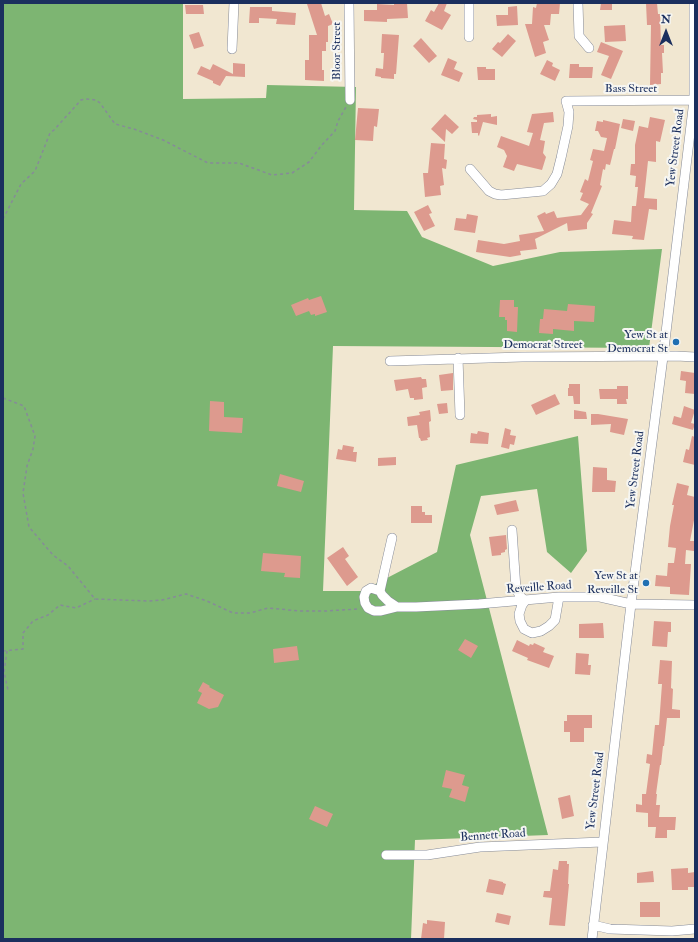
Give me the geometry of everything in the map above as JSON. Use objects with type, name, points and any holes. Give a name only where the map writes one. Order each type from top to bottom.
[{"type":"street","points":[[232,48],[234,3]]},
{"type":"street","name":"Bloor Street","points":[[349,3],[350,100]]},
{"type":"street","points":[[469,3],[470,37]]},
{"type":"street","points":[[578,3],[579,36],[589,48]]},
{"type":"street","name":"Yew Street Road","points":[[592,939],[602,842],[694,100],[694,3]]},
{"type":"street","name":"Bass Street","points":[[470,169],[489,191],[495,194],[501,195],[543,190],[551,184],[557,174],[562,158],[569,112],[566,101],[694,100]]},
{"type":"street","name":"Democrat Street","points":[[390,361],[458,358],[695,357]]},
{"type":"street","points":[[458,358],[460,415]]},
{"type":"street","points":[[512,530],[516,589],[525,601],[519,614],[520,621],[524,628],[532,633],[541,631],[549,626],[555,620],[559,597]]},
{"type":"street","points":[[380,591],[392,538]]},
{"type":"street","points":[[368,608],[364,603],[364,597],[366,591],[370,588],[380,591],[388,601],[397,607]]},
{"type":"street","name":"Reveille Road","points":[[368,608],[374,611],[381,611],[397,607],[479,604],[559,597],[600,597],[631,604],[695,605]]},
{"type":"street","name":"Bennett Road","points":[[386,855],[427,855],[480,847],[602,842]]},
{"type":"street","points":[[593,925],[610,929],[672,931],[695,929]]},
{"type":"path","points":[[3,218],[21,184],[35,170],[50,133],[81,100],[96,100],[100,103],[115,124],[134,129],[163,140],[208,163],[239,163],[272,175],[292,173],[309,162],[335,131],[338,122],[350,100]]},
{"type":"path","points":[[3,398],[24,406],[35,436],[27,466],[23,493],[29,527],[53,555],[68,566],[95,599]]},
{"type":"path","points":[[3,651],[23,649],[23,633],[33,621],[48,614],[60,605],[76,608],[95,599],[148,601],[162,600],[186,594],[207,601],[233,613],[250,613],[268,608],[300,611],[326,611],[368,608]]},
{"type":"path","points":[[7,651],[4,672],[8,690]]},
{"type":"green space","points":[[3,3],[183,3],[183,99],[266,98],[267,85],[356,87],[354,210],[407,211],[422,237],[493,266],[560,252],[662,249],[649,348],[333,346],[323,591],[362,591],[437,552],[456,465],[578,436],[587,551],[571,573],[547,552],[537,489],[481,496],[470,535],[548,835],[415,840],[411,939],[3,939]]},
{"type":"building","points":[[321,3],[325,16],[329,14],[333,24],[328,26],[328,42],[326,42],[326,51],[322,51],[322,70],[324,70],[324,81],[305,80],[305,60],[309,60],[309,35],[317,35],[307,4]]},
{"type":"building","points":[[407,3],[408,18],[387,19],[387,22],[364,21],[364,10],[377,10],[377,4],[394,5]]},
{"type":"building","points":[[439,3],[447,3],[444,11],[451,15],[442,30],[425,21],[431,10],[434,12]]},
{"type":"building","points":[[537,3],[560,3],[559,14],[551,14],[550,25],[544,25],[549,40],[543,42],[546,53],[535,57],[525,24],[532,24],[533,7],[536,8]]},
{"type":"building","points":[[601,3],[612,3],[612,10],[600,10]]},
{"type":"building","points":[[646,3],[657,3],[658,14],[660,14],[661,45],[664,45],[664,53],[662,53],[663,73],[661,73],[661,84],[650,85],[651,25],[647,25]]},
{"type":"building","points":[[185,5],[203,5],[204,14],[186,14]]},
{"type":"building","points":[[517,6],[518,25],[497,26],[496,15],[508,15],[508,7]]},
{"type":"building","points":[[250,7],[272,7],[272,11],[296,13],[295,25],[276,24],[277,19],[259,18],[259,23],[249,23]]},
{"type":"building","points":[[625,25],[626,41],[605,42],[604,26]]},
{"type":"building","points":[[199,32],[204,46],[194,49],[189,35]]},
{"type":"building","points":[[382,34],[399,35],[396,74],[394,74],[394,79],[375,76],[376,68],[383,69],[384,53],[381,53]]},
{"type":"building","points":[[508,34],[516,41],[502,57],[492,49]]},
{"type":"building","points":[[421,38],[437,56],[429,63],[413,46]]},
{"type":"building","points":[[601,42],[623,51],[611,79],[601,75],[609,56],[597,52]]},
{"type":"building","points":[[448,58],[457,62],[454,69],[463,73],[459,82],[441,75]]},
{"type":"building","points":[[547,60],[553,63],[552,66],[560,70],[555,81],[540,74]]},
{"type":"building","points":[[233,63],[245,64],[245,77],[226,76],[220,86],[197,74],[201,66],[210,70],[213,64],[233,74]]},
{"type":"building","points":[[570,64],[579,64],[579,67],[593,67],[592,78],[569,78]]},
{"type":"building","points":[[477,67],[495,69],[495,80],[478,80]]},
{"type":"building","points":[[358,108],[379,109],[377,127],[374,126],[373,141],[355,140]]},
{"type":"building","points":[[553,112],[554,122],[544,123],[540,140],[545,141],[543,153],[546,157],[542,170],[517,164],[514,171],[503,167],[507,156],[504,150],[497,147],[501,136],[529,146],[533,133],[527,132],[532,114]]},
{"type":"building","points":[[445,114],[459,127],[452,134],[446,129],[445,142],[431,129]]},
{"type":"building","points":[[491,114],[491,117],[497,116],[497,125],[483,122],[479,136],[478,133],[472,133],[471,122],[477,122],[477,120],[473,119],[474,117],[477,117],[477,115]]},
{"type":"building","points":[[650,117],[665,120],[660,142],[656,141],[656,162],[648,161],[644,198],[657,199],[657,210],[649,209],[644,240],[632,239],[633,236],[612,234],[614,220],[631,222],[632,206],[636,206],[638,187],[635,187],[636,176],[630,175],[631,164],[635,164],[635,145],[639,126],[648,128]]},
{"type":"building","points":[[623,119],[635,121],[633,131],[621,128]]},
{"type":"building","points":[[603,120],[620,124],[610,165],[606,164],[605,170],[603,169],[600,185],[602,186],[591,213],[593,214],[587,223],[587,229],[568,231],[567,223],[535,239],[537,249],[520,251],[521,255],[510,257],[476,252],[478,240],[504,244],[520,241],[519,235],[544,231],[537,216],[545,212],[546,214],[554,211],[557,218],[581,215],[589,204],[580,200],[583,193],[580,192],[585,179],[588,181],[593,161],[590,160],[593,149],[604,151],[607,138],[601,137],[598,131],[595,131],[597,121],[603,122]]},
{"type":"building","points":[[431,143],[445,144],[444,159],[447,160],[446,169],[442,168],[444,185],[440,186],[441,195],[425,197],[423,173],[428,173]]},
{"type":"building","points":[[428,205],[432,213],[429,214],[435,226],[424,231],[414,212]]},
{"type":"building","points":[[467,214],[478,216],[475,233],[454,230],[456,218],[466,219]]},
{"type":"building","points":[[321,296],[327,312],[315,316],[315,314],[311,315],[309,311],[296,316],[291,305],[308,298],[309,300]]},
{"type":"building","points":[[500,300],[514,300],[514,307],[518,307],[517,332],[507,331],[507,320],[505,320],[505,317],[499,317]]},
{"type":"building","points":[[568,304],[595,306],[594,322],[574,321],[574,331],[553,329],[553,334],[539,333],[540,319],[543,319],[544,309],[567,311]]},
{"type":"building","points":[[681,371],[695,373],[695,394],[685,393],[686,381],[680,380]]},
{"type":"building","points":[[453,373],[453,390],[441,391],[439,375]]},
{"type":"building","points":[[421,377],[422,379],[426,379],[427,387],[422,388],[423,399],[414,400],[414,398],[410,398],[408,389],[396,391],[394,380]]},
{"type":"building","points":[[569,384],[580,384],[580,404],[574,404],[573,396],[568,396]]},
{"type":"building","points":[[617,386],[628,386],[628,399],[626,399],[627,404],[617,404],[617,399],[600,399],[599,389],[617,389]]},
{"type":"building","points":[[555,394],[560,404],[536,415],[531,405]]},
{"type":"building","points":[[210,401],[224,402],[224,417],[243,418],[242,433],[209,431]]},
{"type":"building","points":[[447,403],[448,413],[439,414],[437,404]]},
{"type":"building","points":[[684,406],[695,410],[691,423],[695,424],[693,430],[672,424],[674,416],[681,418]]},
{"type":"building","points":[[430,410],[430,437],[427,438],[428,440],[421,441],[419,438],[417,425],[408,426],[407,417],[420,415],[419,412]]},
{"type":"building","points":[[574,410],[586,412],[587,419],[574,419]]},
{"type":"building","points":[[591,414],[628,419],[624,435],[610,432],[611,424],[591,425]]},
{"type":"building","points":[[505,428],[511,430],[510,435],[516,436],[514,445],[510,444],[509,449],[501,447]]},
{"type":"building","points":[[478,431],[489,433],[488,444],[470,443],[471,433],[477,434]]},
{"type":"building","points":[[692,436],[695,437],[695,465],[683,462],[686,449],[689,450]]},
{"type":"building","points":[[343,445],[354,447],[353,452],[357,452],[356,462],[336,459],[338,449],[342,450]]},
{"type":"building","points":[[396,457],[396,465],[378,466],[378,458]]},
{"type":"building","points":[[593,467],[607,468],[607,480],[616,481],[615,492],[592,492]]},
{"type":"building","points":[[280,474],[304,481],[301,492],[277,486]]},
{"type":"building","points":[[677,483],[689,486],[687,495],[695,497],[695,515],[690,541],[695,541],[694,551],[686,550],[685,564],[691,564],[689,595],[670,594],[670,587],[655,586],[656,575],[667,576],[668,563],[674,563],[676,548],[668,547],[674,505],[672,505]]},
{"type":"building","points":[[516,500],[519,511],[497,515],[494,505]]},
{"type":"building","points":[[411,506],[422,506],[422,512],[425,512],[425,515],[432,515],[432,523],[411,523]]},
{"type":"building","points":[[506,535],[507,549],[505,552],[501,553],[501,555],[492,556],[489,537]]},
{"type":"building","points":[[343,547],[349,556],[345,559],[358,577],[347,586],[327,558]]},
{"type":"building","points":[[263,553],[301,556],[300,578],[284,577],[285,573],[261,571]]},
{"type":"building","points":[[654,621],[671,622],[671,632],[668,632],[667,647],[652,646]]},
{"type":"building","points":[[603,623],[604,638],[579,638],[579,624]]},
{"type":"building","points":[[465,639],[478,646],[471,658],[458,650]]},
{"type":"building","points":[[517,640],[529,646],[530,644],[533,645],[534,643],[545,648],[543,652],[554,656],[549,668],[527,660],[528,658],[512,651]]},
{"type":"building","points":[[297,646],[299,660],[274,663],[273,649]]},
{"type":"building","points":[[576,653],[589,654],[588,665],[591,665],[590,675],[575,674]]},
{"type":"building","points":[[660,660],[672,661],[672,709],[680,710],[680,718],[667,718],[656,794],[656,805],[660,805],[659,817],[676,817],[675,830],[667,830],[667,838],[655,838],[656,827],[648,827],[648,813],[636,812],[636,804],[642,805],[642,794],[646,794],[650,764],[646,763],[647,754],[652,755],[655,725],[659,725],[662,684],[658,684]]},
{"type":"building","points":[[203,682],[224,695],[218,707],[209,709],[197,703],[202,693],[198,691]]},
{"type":"building","points":[[567,715],[592,715],[592,728],[584,728],[584,742],[570,742],[570,732],[564,732],[564,721],[567,721]]},
{"type":"building","points":[[446,770],[465,775],[462,785],[469,787],[465,802],[449,797],[452,789],[442,787]]},
{"type":"building","points":[[570,795],[574,816],[562,819],[558,798]]},
{"type":"building","points":[[315,806],[333,814],[327,827],[309,819]]},
{"type":"building","points":[[559,861],[567,861],[567,864],[569,864],[569,884],[565,926],[549,925],[552,898],[543,897],[544,891],[550,891],[553,869],[558,870]]},
{"type":"building","points":[[688,868],[688,873],[695,872],[695,887],[688,887],[688,890],[672,890],[671,869]]},
{"type":"building","points":[[653,871],[654,882],[637,883],[637,873]]},
{"type":"building","points":[[489,879],[506,884],[503,895],[486,892]]},
{"type":"building","points":[[640,902],[660,902],[660,917],[640,917]]},
{"type":"building","points":[[497,913],[511,916],[509,925],[495,922]]},
{"type":"building","points":[[427,920],[445,922],[444,939],[421,939],[423,923],[427,924]]},
{"type":"place","name":"Yew St at Democrat St","points":[[676,342]]},
{"type":"place","name":"Yew St at Reveille St","points":[[646,583]]}]
